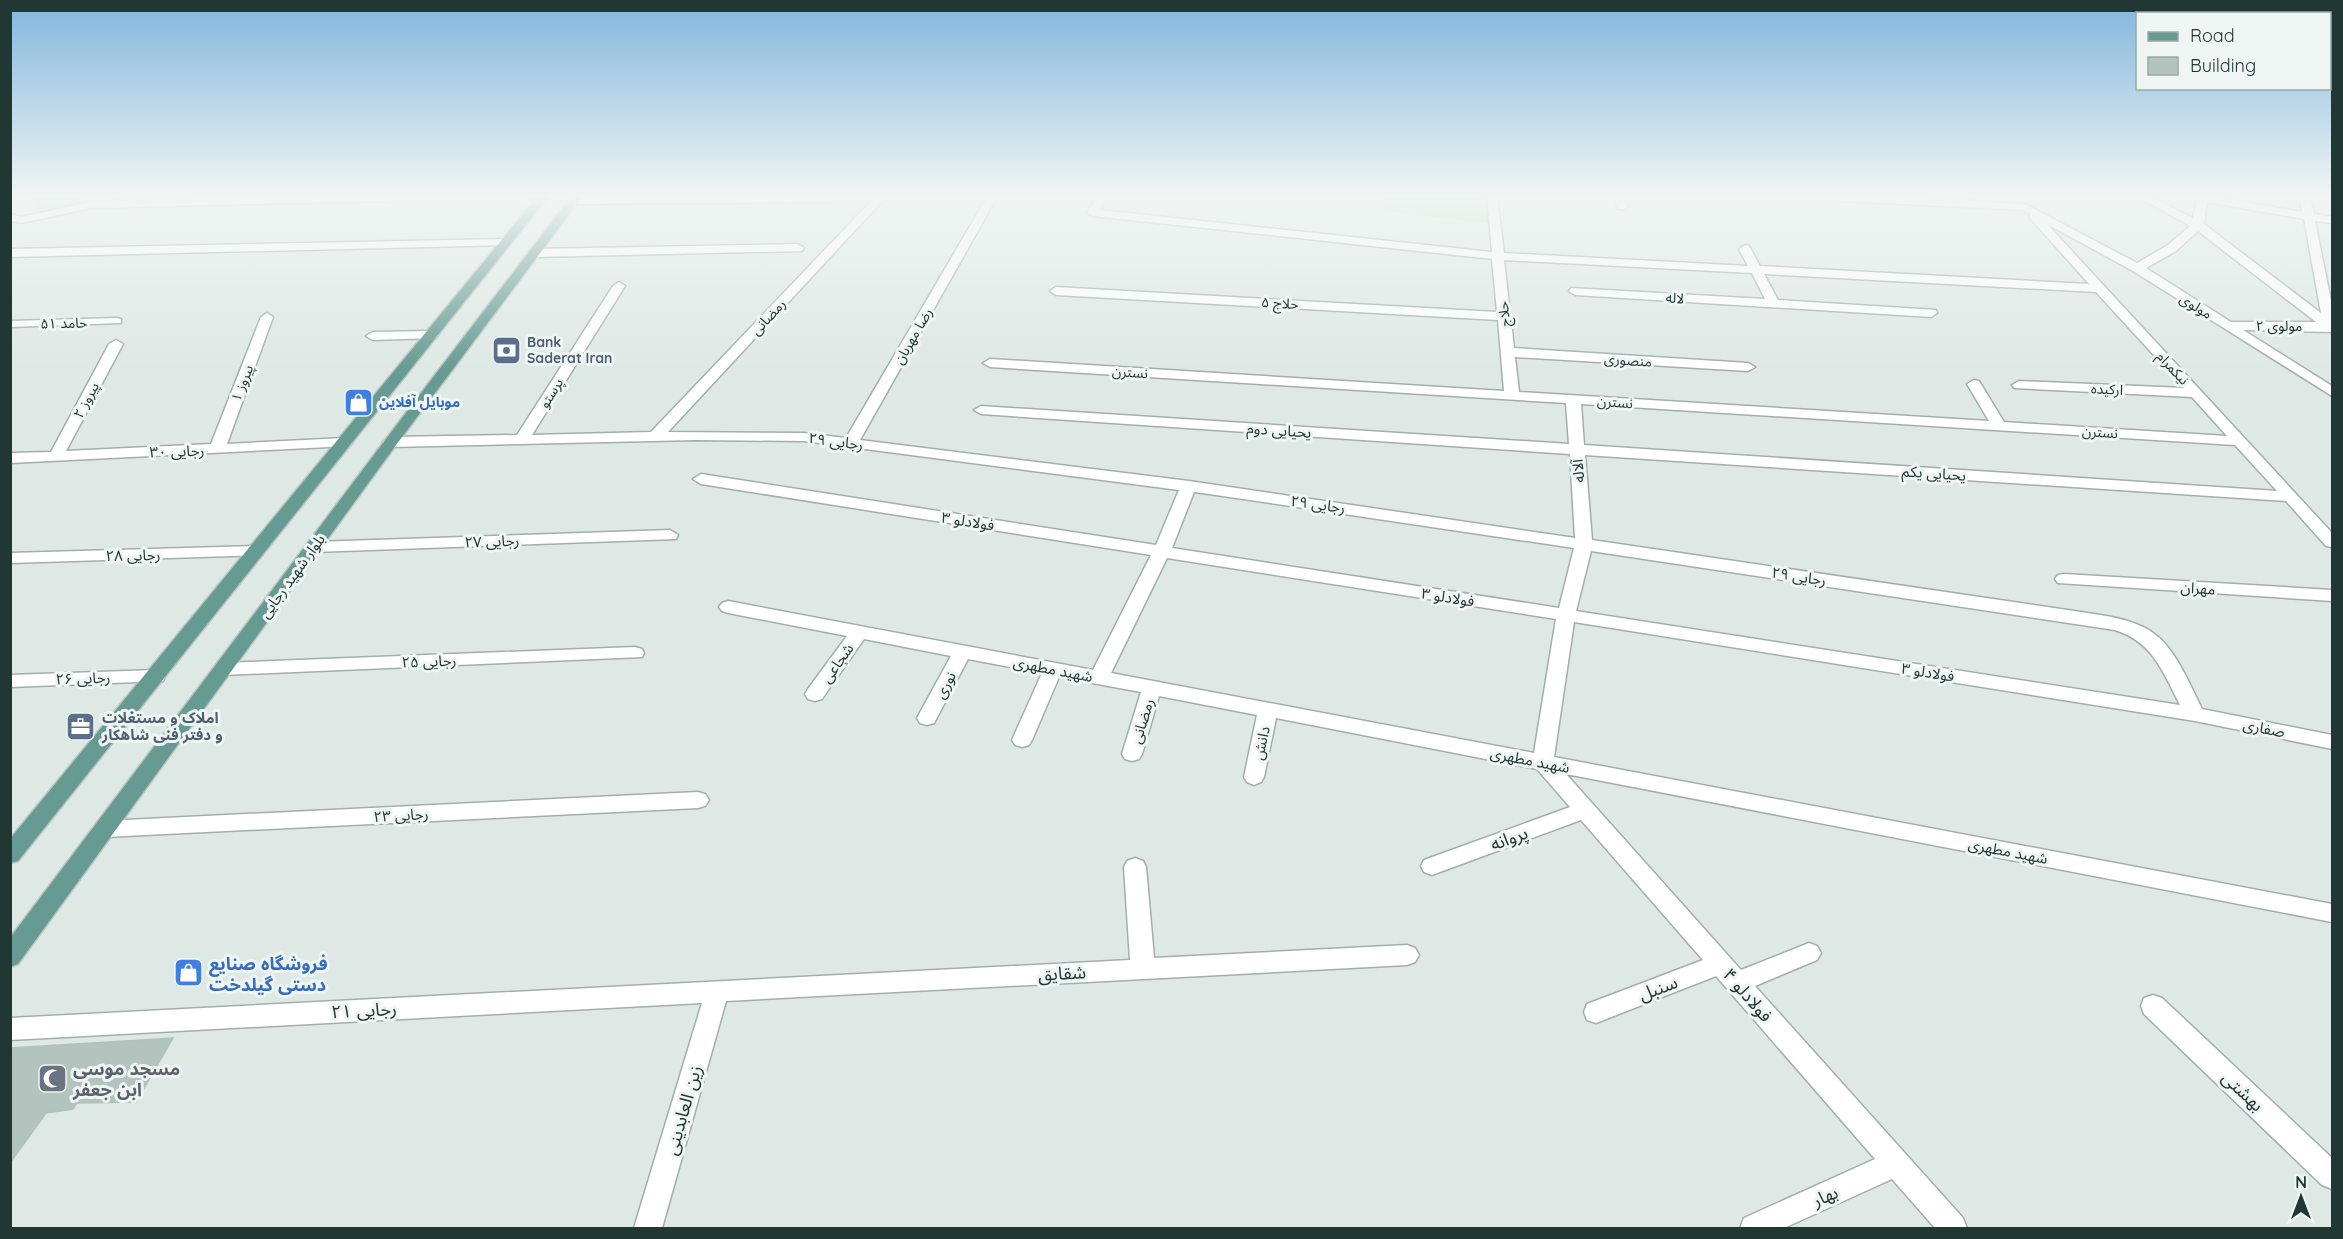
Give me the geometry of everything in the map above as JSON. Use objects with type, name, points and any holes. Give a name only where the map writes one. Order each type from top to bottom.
[{"type":"main road","points":[[10,855],[18,837],[156,676],[496,255]]},
{"type":"main road","name":"بلوار شهید رجایی","points":[[10,957],[391,442],[533,255]]},
{"type":"street","name":"رمضانی","points":[[655,437],[827,255]]},
{"type":"street","name":"رضا مهربان","points":[[851,443],[959,255]]},
{"type":"street","points":[[1486,255],[2099,288]]},
{"type":"street","points":[[1748,255],[1774,304]]},
{"type":"street","name":"نیکمرام","points":[[2069,255],[2332,542]]},
{"type":"street","name":"مولوی","points":[[2113,255],[2332,392]]},
{"type":"street","points":[[2137,268],[2160,255]]},
{"type":"street","points":[[2237,255],[2332,327]]},
{"type":"street","points":[[2317,255],[2332,327]]},
{"type":"street","name":"حلاج","points":[[1497,256],[1512,396]]},
{"type":"street","name":"پرستو","points":[[522,439],[619,286]]},
{"type":"street","name":"حلاج ۵","points":[[1056,291],[1504,316]]},
{"type":"street","name":"لاله","points":[[1575,291],[1931,314]]},
{"type":"street","name":"پیروز ۱","points":[[217,449],[267,317]]},
{"type":"street","name":"مولوی ۲","points":[[2229,326],[2332,327]]},
{"type":"street","points":[[373,336],[431,335]]},
{"type":"street","name":"پیروز ۲","points":[[56,456],[116,344]]},
{"type":"street","name":"منصوری","points":[[1507,352],[1748,367]]},
{"type":"street","name":"نسترن","points":[[990,363],[2240,441]]},
{"type":"street","points":[[1974,384],[1999,426]]},
{"type":"street","name":"ارکیده","points":[[2019,385],[2196,393]]},
{"type":"street","name":"آلاله","points":[[1543,762],[1566,615],[1584,543],[1573,400]]},
{"type":"street","name":"یحیایی دوم","points":[[981,411],[1576,450]]},
{"type":"street","name":"رجایی ۲۹","points":[[391,442],[655,437],[804,437],[1190,486],[1584,543],[2115,625],[2137,632],[2153,642],[2194,714]]},
{"type":"street","name":"رجایی ۳۰","points":[[10,458],[344,443]]},
{"type":"street","name":"یحیایی یکم","points":[[1576,450],[2291,497]]},
{"type":"street","name":"فولادلو ۳","points":[[701,479],[2194,714]]},
{"type":"street","points":[[1099,678],[1162,551],[1190,486]]},
{"type":"street","name":"رجایی ۲۷","points":[[314,547],[670,535]]},
{"type":"street","name":"رجایی ۲۸","points":[[10,558],[256,551]]},
{"type":"street","name":"مهران","points":[[2064,579],[2332,596]]},
{"type":"street","name":"شهید مطهری","points":[[728,607],[2332,913]]},
{"type":"street","name":"شجاعی","points":[[815,694],[859,632]]},
{"type":"street","name":"نوری","points":[[927,718],[963,651]]},
{"type":"street","name":"رجایی ۲۵","points":[[224,669],[635,653]]},
{"type":"street","points":[[1022,740],[1053,669]]},
{"type":"street","name":"رجایی ۲۶","points":[[10,681],[156,676]]},
{"type":"street","name":"رمضانی","points":[[1132,754],[1152,688]]},
{"type":"street","name":"دانش","points":[[1254,777],[1268,710]]},
{"type":"street","name":"صفاری","points":[[2194,714],[2332,742]]},
{"type":"street","name":"فولادلو ۴","points":[[1543,762],[1953,1228]]},
{"type":"street","name":"رجایی ۲۳","points":[[105,829],[698,800]]},
{"type":"street","name":"پروانه","points":[[1432,866],[1585,810]]},
{"type":"street","points":[[1135,867],[1143,969]]},
{"type":"street","points":[[1737,983],[1809,953]]},
{"type":"street","name":"شقایق","points":[[717,992],[1407,955]]},
{"type":"street","name":"سنبل","points":[[1596,1012],[1720,963]]},
{"type":"street","name":"رجایی ۲۱","points":[[10,1029],[717,992]]},
{"type":"street","name":"زین العابدینی","points":[[648,1228],[717,992]]},
{"type":"street","name":"بهشتی","points":[[2153,1006],[2332,1176]]},
{"type":"street","name":"بهار","points":[[1754,1228],[1896,1163]]},
{"type":"lane","name":"حامد ۵۱","points":[[10,324],[117,321]]},
{"type":"building","name":"مسجد موسی ابن جعفر","points":[[173,1038],[136,1102],[77,1103],[73,1109],[46,1113],[10,1163],[10,1048]]},
{"type":"place","name":"Bank Saderat Iran","points":[[506,350]]},
{"type":"place","name":"موبایل آفلاین","points":[[358,402]]},
{"type":"place","name":"املاک و مستغلات و دفتر فنی شاهکار","points":[[81,726]]},
{"type":"place","name":"فروشگاه صنایع دستی گیلدخت","points":[[188,973]]},
{"type":"place","name":"مسجد موسی ابن جعفر","points":[[52,1078]]}]
